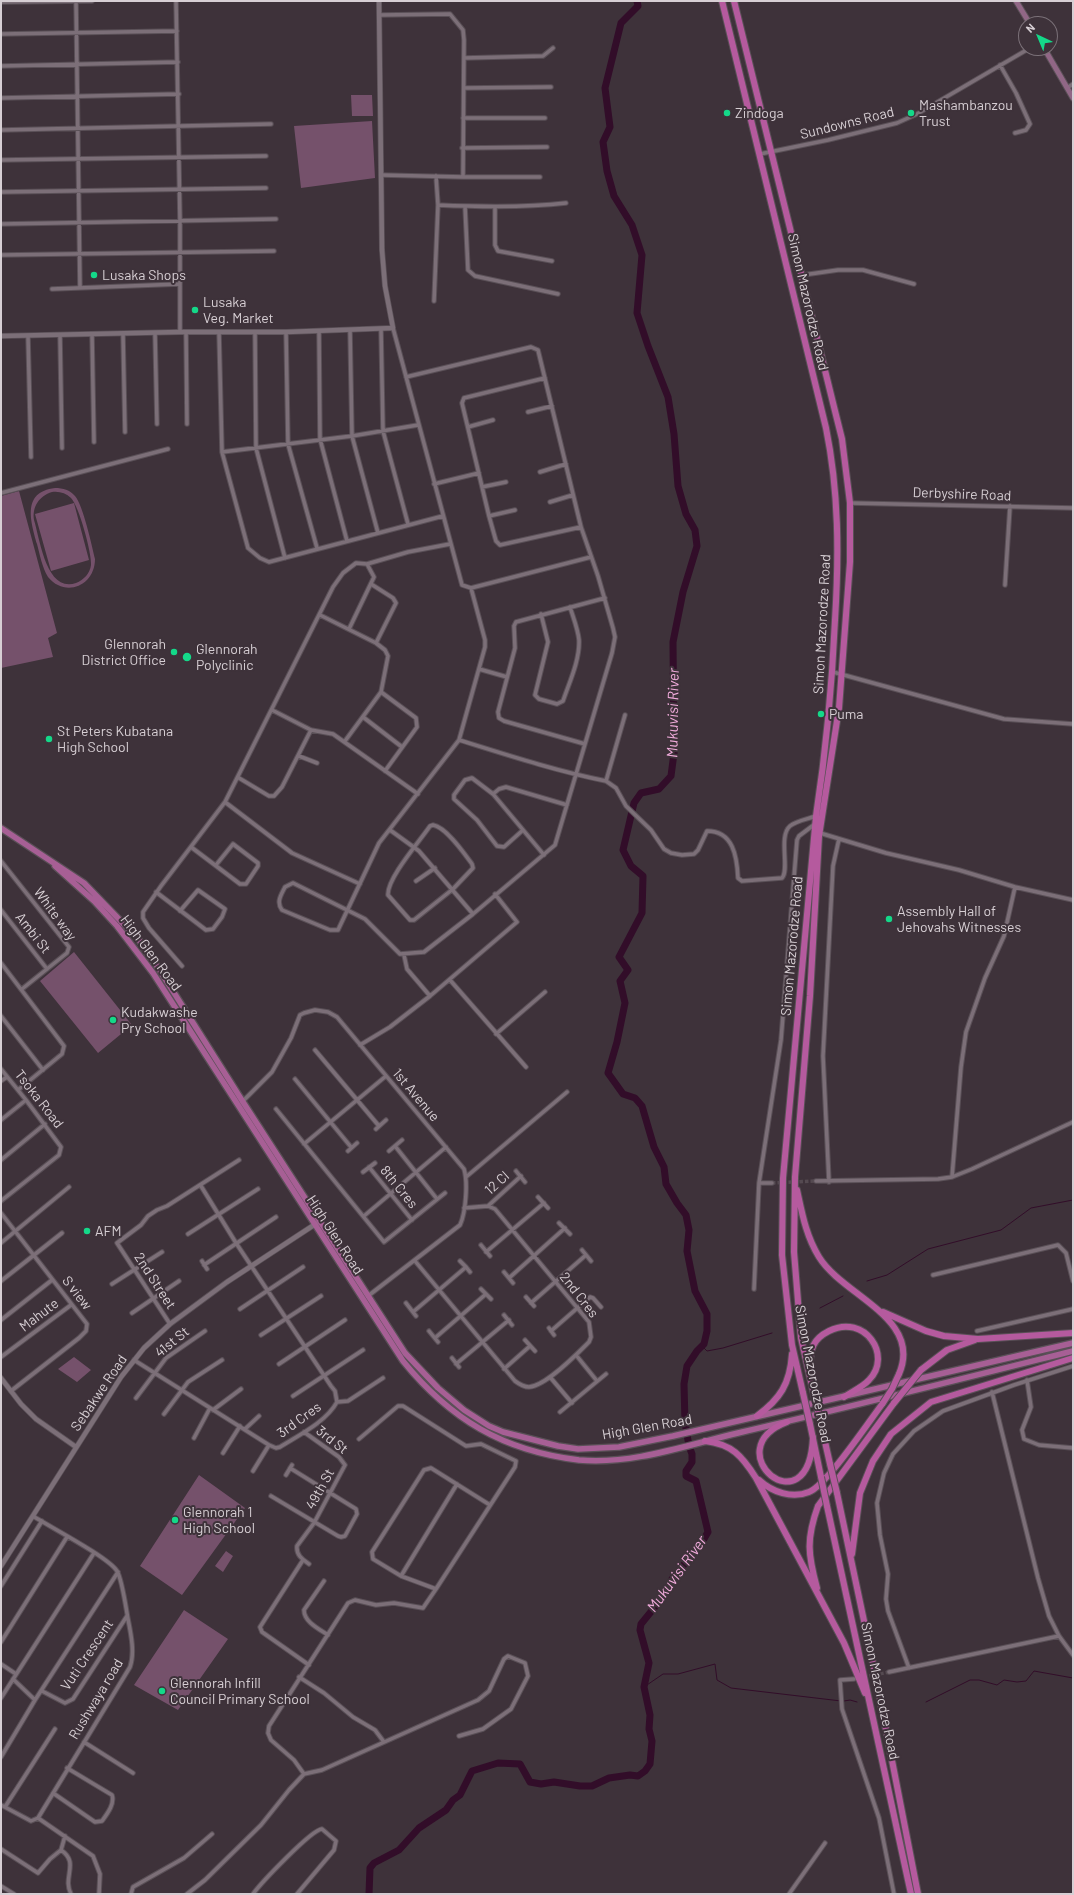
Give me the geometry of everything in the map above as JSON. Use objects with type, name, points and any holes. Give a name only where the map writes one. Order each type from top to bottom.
[{"type":"highway","name":"Simon Mazorodze Road","points":[[722,1],[826,428],[834,473],[837,515],[838,561],[833,672],[824,759],[816,816],[783,1178],[782,1255],[792,1345],[822,1477],[911,1894]]},
{"type":"highway","name":"Simon Mazorodze Road","points":[[734,1],[842,439],[850,503],[850,562],[842,675],[832,762],[820,833],[810,996],[795,1177],[794,1252],[801,1338],[851,1558],[918,1894]]},
{"type":"highway","points":[[756,1478],[765,1486],[789,1496],[810,1492],[836,1466],[883,1403],[892,1389],[904,1364],[902,1340],[894,1326],[877,1308],[837,1278],[819,1257],[805,1227],[795,1177]]},
{"type":"highway","points":[[877,1308],[926,1332],[944,1336],[978,1339],[1073,1333]]},
{"type":"highway","points":[[809,1374],[810,1350],[820,1336],[836,1328],[847,1326],[860,1330],[873,1341],[878,1355],[877,1366],[870,1380],[844,1397]]},
{"type":"highway","points":[[819,1597],[810,1562],[808,1543],[813,1520],[822,1499],[894,1403],[921,1370],[947,1350],[978,1339]]},
{"type":"highway","points":[[757,1416],[777,1399],[784,1390],[789,1377],[792,1345]]},
{"type":"highway","points":[[851,1558],[860,1493],[873,1461],[891,1434],[931,1402],[1073,1358]]},
{"type":"highway","points":[[787,1422],[775,1426],[760,1445],[759,1453],[761,1464],[768,1475],[779,1480],[791,1482],[800,1478],[810,1463],[813,1437]]},
{"type":"highway","points":[[705,1441],[717,1442],[736,1452],[744,1460],[756,1478],[852,1660],[872,1709]]},
{"type":"main road","points":[[1016,1],[1025,16]]},
{"type":"main road","points":[[1049,56],[1073,98]]},
{"type":"main road","name":"High Glen Road","points":[[1,828],[44,856],[94,901],[133,946],[153,973],[320,1221],[402,1348],[425,1376],[464,1410],[490,1426],[503,1432],[558,1446],[578,1449],[619,1447],[844,1397],[1073,1342]]},
{"type":"main road","name":"High Glen Road","points":[[240,1103],[314,1225],[403,1361],[422,1385],[473,1426],[501,1439],[531,1450],[580,1460],[626,1459],[787,1422],[1073,1351]]},
{"type":"street","points":[[76,1],[80,288]]},
{"type":"street","points":[[1,2],[92,1]]},
{"type":"street","points":[[176,1],[179,94],[180,332]]},
{"type":"street","points":[[379,1],[382,257],[385,286],[393,328],[460,582],[464,586],[471,588],[591,557]]},
{"type":"street","points":[[380,15],[450,14],[464,33],[462,177]]},
{"type":"street","points":[[1,34],[77,34],[177,31]]},
{"type":"street","points":[[464,58],[543,56],[553,48]]},
{"type":"street","name":"Sundowns Road","points":[[760,154],[897,124],[917,114],[1018,55]]},
{"type":"street","points":[[1,66],[178,62]]},
{"type":"street","points":[[1000,65],[1026,111],[1030,124],[1026,130],[1015,133]]},
{"type":"street","points":[[1067,88],[1073,84]]},
{"type":"street","points":[[464,88],[551,87]]},
{"type":"street","points":[[1,98],[179,94]]},
{"type":"street","points":[[463,118],[545,118]]},
{"type":"street","points":[[1,130],[272,124]]},
{"type":"street","points":[[462,148],[547,147]]},
{"type":"street","points":[[1,160],[266,156]]},
{"type":"street","points":[[381,176],[540,177]]},
{"type":"street","points":[[434,301],[438,205],[436,176]]},
{"type":"street","points":[[1,192],[266,188]]},
{"type":"street","points":[[438,205],[495,207],[566,203]]},
{"type":"street","points":[[465,206],[468,270],[475,276],[558,294]]},
{"type":"street","points":[[495,207],[495,245],[498,251],[552,261]]},
{"type":"street","points":[[1,224],[276,219]]},
{"type":"street","points":[[1,255],[274,251]]},
{"type":"street","points":[[802,275],[838,270],[863,270],[914,284]]},
{"type":"street","points":[[52,289],[180,284]]},
{"type":"street","points":[[1,336],[180,332],[286,332],[393,328]]},
{"type":"street","points":[[381,329],[383,431],[408,524]]},
{"type":"street","points":[[350,330],[352,436],[378,533]]},
{"type":"street","points":[[319,331],[320,439],[347,541]]},
{"type":"street","points":[[186,332],[187,424]]},
{"type":"street","points":[[220,332],[222,452],[248,548],[260,558],[269,562],[317,548],[443,516]]},
{"type":"street","points":[[255,332],[256,448],[285,558]]},
{"type":"street","points":[[286,332],[288,444],[317,548]]},
{"type":"street","points":[[155,333],[157,424]]},
{"type":"street","points":[[92,334],[94,442]]},
{"type":"street","points":[[124,334],[125,432]]},
{"type":"street","points":[[60,335],[62,448]]},
{"type":"street","points":[[28,336],[31,457]]},
{"type":"street","points":[[406,377],[531,347],[536,348],[539,352],[581,527],[605,598],[613,628],[614,645],[555,845],[473,914],[424,952],[404,955],[397,953],[365,919],[349,910],[293,883],[285,887],[279,900],[279,905],[282,910],[336,932],[340,928],[349,910],[376,849],[459,740],[485,647],[485,640],[471,588]]},
{"type":"street","points":[[545,378],[464,398],[462,403],[489,516],[496,542],[500,545],[581,527]]},
{"type":"street","points":[[528,412],[552,406]]},
{"type":"street","points":[[468,427],[493,420]]},
{"type":"street","points":[[222,452],[352,436],[418,425]]},
{"type":"street","points":[[1,493],[168,448]]},
{"type":"street","points":[[540,472],[566,464]]},
{"type":"street","points":[[434,484],[479,473]]},
{"type":"street","points":[[482,487],[506,482]]},
{"type":"street","points":[[550,502],[574,495]]},
{"type":"street","name":"Derbyshire Road","points":[[850,503],[1073,508]]},
{"type":"street","points":[[1005,585],[1010,506]]},
{"type":"street","points":[[489,516],[515,510]]},
{"type":"street","points":[[182,966],[165,948],[143,918],[145,908],[225,802],[239,778],[333,587],[343,573],[356,563],[367,564],[408,552],[450,544]]},
{"type":"street","points":[[349,629],[374,575],[367,564]]},
{"type":"street","points":[[371,584],[393,598],[396,603],[376,643]]},
{"type":"street","points":[[585,744],[499,718],[498,712],[515,648],[515,623],[517,621],[541,614],[605,598]]},
{"type":"street","points":[[541,614],[548,642],[535,695],[539,699],[557,704],[563,701],[573,673],[578,648],[578,634],[570,607]]},
{"type":"street","points":[[320,615],[376,643],[385,650],[388,656],[381,692],[346,741]]},
{"type":"street","points":[[479,669],[507,677]]},
{"type":"street","points":[[833,672],[1004,719],[1073,724]]},
{"type":"street","points":[[381,692],[416,718],[417,723],[417,727],[386,771]]},
{"type":"street","points":[[272,710],[311,730],[327,732],[346,741],[418,794]]},
{"type":"street","points":[[606,781],[625,715]]},
{"type":"street","points":[[363,717],[402,747]]},
{"type":"street","points":[[239,778],[269,796],[274,796],[282,787],[311,730]]},
{"type":"street","points":[[459,740],[576,775],[606,781],[618,790],[626,806],[651,830],[664,849],[675,855],[694,854],[698,850],[707,831],[716,831],[731,841],[738,864],[738,878],[742,881],[782,878],[785,871],[783,857],[786,832],[790,826],[816,816]]},
{"type":"street","points":[[299,756],[317,763]]},
{"type":"street","points":[[523,830],[504,847],[500,848],[477,820],[454,797],[465,780],[472,778],[494,794],[544,855]]},
{"type":"street","points":[[494,794],[499,789],[506,788],[567,804]]},
{"type":"street","points":[[225,802],[292,853],[360,884]]},
{"type":"street","points":[[754,1289],[759,1183],[781,1040],[797,840],[799,836],[816,823]]},
{"type":"street","points":[[430,826],[437,826],[450,837],[472,864],[473,868],[453,889],[414,920],[407,918],[388,895],[388,892],[393,877],[415,848],[430,826]]},
{"type":"street","points":[[390,830],[415,848],[453,889],[473,914]]},
{"type":"street","points":[[820,833],[959,870],[1015,887],[1073,900]]},
{"type":"street","points":[[829,1182],[823,1056],[834,866],[839,839]]},
{"type":"street","points":[[192,847],[216,865],[243,884],[246,884],[258,866],[258,863],[233,844],[216,865]]},
{"type":"street","name":"White way","points":[[1,861],[69,946],[67,953],[22,989]]},
{"type":"street","points":[[416,881],[434,868]]},
{"type":"street","points":[[952,1177],[961,1068],[966,1032],[985,978],[1004,936],[1015,887]]},
{"type":"street","points":[[156,892],[180,911],[206,930],[213,929],[222,917],[224,909],[198,890],[180,911]]},
{"type":"street","points":[[360,1045],[390,1027],[430,996],[517,922],[495,894]]},
{"type":"street","name":"Ambi St","points":[[1,910],[47,969]]},
{"type":"street","points":[[404,955],[407,969],[430,996]]},
{"type":"street","points":[[1,963],[64,1046],[62,1054],[18,1090]]},
{"type":"street","points":[[450,980],[526,1068]]},
{"type":"street","points":[[496,1034],[546,992]]},
{"type":"street","name":"1st Avenue","points":[[240,1103],[272,1072],[291,1038],[298,1018],[304,1013],[315,1010],[332,1014],[446,1147],[464,1169],[466,1177]]},
{"type":"street","points":[[1,1016],[43,1070]]},
{"type":"street","points":[[315,1050],[357,1100],[377,1127],[386,1120]]},
{"type":"street","name":"Tsoka Road","points":[[1,1069],[45,1124],[61,1147],[59,1155],[1,1201]]},
{"type":"street","points":[[304,1144],[386,1076]]},
{"type":"street","points":[[1,1081],[6,1077]]},
{"type":"street","points":[[295,1079],[351,1147]]},
{"type":"street","points":[[368,1296],[460,1225],[464,1208],[466,1177],[567,1092]]},
{"type":"street","points":[[1,1120],[26,1100]]},
{"type":"street","points":[[276,1109],[384,1242],[445,1193]]},
{"type":"street","points":[[816,1181],[829,1182],[938,1179],[952,1177],[1073,1122]]},
{"type":"street","points":[[1,1160],[45,1124]]},
{"type":"street","points":[[389,1151],[402,1140]]},
{"type":"street","points":[[348,1151],[357,1143]]},
{"type":"street","points":[[395,1146],[437,1199]]},
{"type":"street","points":[[364,1216],[446,1147]]},
{"type":"street","points":[[201,1186],[239,1160]]},
{"type":"street","points":[[363,1172],[375,1163]]},
{"type":"street","name":"8th Cres","points":[[369,1168],[412,1220]]},
{"type":"street","points":[[516,1171],[525,1182]]},
{"type":"street","name":"12 Cl","points":[[488,1206],[521,1176]]},
{"type":"street","points":[[759,1183],[772,1182]]},
{"type":"street","name":"2nd Street","points":[[170,1324],[117,1243],[140,1225],[148,1216],[201,1186]]},
{"type":"street","name":"3rd Cres","points":[[134,1360],[276,1448],[280,1448],[304,1432],[329,1413],[337,1402],[335,1391],[268,1289],[251,1266],[201,1186]]},
{"type":"street","points":[[1,1243],[69,1187]]},
{"type":"street","points":[[188,1234],[258,1189]]},
{"type":"street","points":[[538,1197],[548,1208]]},
{"type":"street","points":[[486,1252],[544,1203]]},
{"type":"street","points":[[464,1208],[488,1206]]},
{"type":"street","name":"2nd Cres","points":[[415,1261],[515,1381],[520,1385],[529,1387],[550,1377],[589,1342],[591,1337],[589,1322],[495,1209],[488,1206]]},
{"type":"street","name":"S view","points":[[1,1214],[87,1324],[86,1331],[79,1338],[11,1391]]},
{"type":"street","points":[[207,1269],[203,1263],[276,1217]]},
{"type":"street","name":"Sebakwe Road","points":[[1,1566],[76,1447],[134,1360],[155,1336],[251,1266],[320,1221]]},
{"type":"street","points":[[559,1223],[570,1234]]},
{"type":"street","points":[[509,1278],[565,1228]]},
{"type":"street","points":[[1,1281],[62,1233]]},
{"type":"street","points":[[481,1245],[490,1256]]},
{"type":"street","points":[[932,1275],[1058,1245],[1066,1253],[1073,1281]]},
{"type":"street","points":[[582,1250],[591,1261]]},
{"type":"street","points":[[112,1284],[162,1252]]},
{"type":"street","points":[[526,1297],[533,1305],[586,1255]]},
{"type":"street","points":[[460,1261],[470,1272]]},
{"type":"street","points":[[240,1308],[303,1267]]},
{"type":"street","points":[[412,1312],[466,1267]]},
{"type":"street","points":[[504,1272],[514,1284]]},
{"type":"street","points":[[1,1320],[52,1280]]},
{"type":"street","points":[[132,1313],[179,1281]]},
{"type":"street","points":[[481,1288],[491,1299]]},
{"type":"street","points":[[435,1338],[486,1294]]},
{"type":"street","points":[[261,1335],[321,1296]]},
{"type":"street","points":[[554,1335],[550,1329],[591,1297],[601,1307]]},
{"type":"street","points":[[406,1303],[416,1316]]},
{"type":"street","name":"Mahute","points":[[1,1357],[71,1304]]},
{"type":"street","points":[[977,1331],[1073,1309]]},
{"type":"street","points":[[504,1315],[512,1325]]},
{"type":"street","points":[[279,1364],[345,1320]]},
{"type":"street","points":[[452,1358],[458,1365],[509,1320]]},
{"type":"street","name":"41st St","points":[[136,1398],[166,1358],[205,1331]]},
{"type":"street","points":[[429,1331],[438,1342]]},
{"type":"street","points":[[525,1340],[535,1351]]},
{"type":"street","points":[[504,1369],[530,1346]]},
{"type":"street","points":[[293,1396],[363,1350]]},
{"type":"street","points":[[576,1355],[597,1381]]},
{"type":"street","points":[[164,1414],[188,1382],[222,1360]]},
{"type":"street","points":[[909,1668],[888,1611],[886,1599],[888,1574],[880,1536],[877,1503],[884,1473],[893,1454],[914,1431],[943,1411],[992,1392],[1073,1366]]},
{"type":"street","points":[[560,1412],[606,1374]]},
{"type":"street","points":[[550,1377],[572,1403]]},
{"type":"street","points":[[1,1378],[21,1404],[36,1419],[76,1447]]},
{"type":"street","points":[[337,1402],[348,1400],[383,1378]]},
{"type":"street","points":[[1027,1380],[1031,1407],[1022,1430],[1024,1439],[1039,1445],[1073,1448]]},
{"type":"street","points":[[194,1438],[211,1409],[241,1390]]},
{"type":"street","points":[[992,1392],[1038,1578],[1049,1616],[1059,1636],[1073,1655]]},
{"type":"street","points":[[304,1774],[294,1760],[271,1740],[268,1733],[269,1726],[299,1677],[309,1665],[348,1603],[352,1600],[376,1605],[394,1603],[423,1608],[515,1466],[516,1461],[481,1444],[466,1446],[403,1406],[398,1406],[359,1439]]},
{"type":"street","points":[[245,1430],[259,1416]]},
{"type":"street","points":[[223,1452],[240,1426]]},
{"type":"street","name":"3rd St","points":[[304,1432],[339,1457],[345,1465]]},
{"type":"street","points":[[253,1471],[269,1445]]},
{"type":"street","name":"49th St","points":[[303,1560],[296,1551],[297,1546],[314,1522],[345,1465]]},
{"type":"street","points":[[271,1496],[341,1537],[345,1536],[357,1514],[356,1509],[291,1466],[286,1475]]},
{"type":"street","points":[[436,1589],[401,1576],[373,1559],[372,1552],[424,1470],[431,1468],[490,1505]]},
{"type":"street","points":[[401,1576],[457,1484]]},
{"type":"street","points":[[1,1757],[35,1700],[118,1572],[109,1563],[94,1553],[33,1516]]},
{"type":"street","points":[[1,1586],[42,1521]]},
{"type":"street","points":[[1,1642],[67,1537]]},
{"type":"street","points":[[2,1695],[94,1553]]},
{"type":"street","points":[[308,1564],[303,1560],[260,1627],[262,1632],[309,1665]]},
{"type":"street","name":"Rushwaya road","points":[[38,1818],[132,1663],[131,1633],[118,1572]]},
{"type":"street","points":[[324,1581],[304,1610],[304,1615],[306,1620],[328,1635]]},
{"type":"street","name":"Vuti Crescent","points":[[42,1691],[65,1703],[73,1699],[127,1616]]},
{"type":"street","points":[[888,1672],[1059,1636]]},
{"type":"street","points":[[190,1893],[261,1825],[304,1774],[322,1770],[478,1700],[489,1691],[504,1659],[508,1656],[525,1663],[528,1676],[511,1709],[483,1729],[459,1736]]},
{"type":"street","points":[[1,1664],[16,1674]]},
{"type":"street","points":[[299,1677],[324,1693],[353,1718],[375,1730],[384,1742]]},
{"type":"street","points":[[13,1679],[35,1700]]},
{"type":"street","points":[[854,1679],[840,1680],[842,1710],[879,1818],[894,1894]]},
{"type":"street","points":[[5,1807],[55,1729]]},
{"type":"street","points":[[84,1742],[133,1773]]},
{"type":"street","points":[[52,1793],[95,1822],[102,1821],[109,1810],[113,1802],[112,1795],[67,1768]]},
{"type":"street","points":[[1,1804],[31,1821],[38,1818],[94,1856],[100,1874],[99,1894]]},
{"type":"street","points":[[253,1894],[293,1852],[315,1832],[322,1829],[336,1841],[336,1846],[297,1894]]},
{"type":"street","points":[[132,1894],[133,1887],[184,1858],[212,1834]]},
{"type":"street","points":[[1,1849],[38,1873],[50,1859],[62,1850],[65,1836]]},
{"type":"street","points":[[789,1894],[825,1842]]},
{"type":"street","points":[[62,1850],[70,1857],[71,1865],[68,1885],[71,1894]]},
{"type":"street","points":[[1,1886],[14,1894]]},
{"type":"shaded area","points":[[351,95],[372,95],[373,116],[352,116]]},
{"type":"shaded area","points":[[372,121],[375,178],[301,188],[294,126]]},
{"type":"shaded area","points":[[55,488],[69,491],[75,496],[81,508],[95,559],[94,568],[90,576],[85,582],[78,586],[70,588],[63,587],[55,583],[48,577],[43,565],[32,527],[31,509],[37,495]],"holes":[[[55,492],[62,493],[71,498],[78,510],[87,541],[91,565],[86,576],[76,583],[66,584],[58,580],[51,572],[42,551],[34,520],[34,511],[37,503],[43,496]]]},
{"type":"shaded area","points":[[19,491],[57,633],[48,638],[53,657],[1,668],[1,496]]},
{"type":"shaded area","points":[[74,503],[89,560],[51,571],[35,514]]},
{"type":"shaded area","points":[[74,952],[132,1025],[98,1053],[40,981]]},
{"type":"shaded area","points":[[74,1357],[91,1370],[77,1382],[58,1369]]},
{"type":"shaded area","points":[[199,1475],[245,1508],[182,1595],[140,1566]]},
{"type":"shaded area","points":[[226,1551],[233,1556],[223,1572],[215,1566]]},
{"type":"shaded area","points":[[184,1610],[228,1639],[178,1710],[134,1685]]},
{"type":"waterway","name":"Mukuvisi River","points":[[369,1894],[370,1868],[374,1863],[399,1850],[419,1828],[446,1810],[453,1800],[460,1795],[472,1771],[498,1763],[520,1764],[530,1782],[541,1784],[554,1782],[580,1786],[592,1786],[609,1778],[630,1775],[638,1776],[645,1771],[650,1764],[652,1741],[649,1729],[650,1715],[644,1687],[649,1663],[640,1630],[641,1624],[663,1597],[672,1579],[701,1544],[708,1532],[696,1481],[686,1476],[686,1471],[692,1462],[692,1454],[685,1423],[684,1384],[687,1366],[697,1351],[704,1344],[707,1331],[707,1314],[695,1291],[687,1251],[689,1230],[686,1215],[666,1184],[664,1167],[654,1147],[642,1106],[635,1098],[623,1094],[608,1073],[617,1042],[625,1003],[620,981],[628,970],[619,957],[642,913],[643,876],[631,866],[623,850],[634,803],[641,793],[659,789],[671,776],[674,753],[673,642],[683,592],[697,546],[695,530],[686,514],[678,486],[674,434],[668,397],[637,313],[642,255],[632,225],[614,196],[607,171],[603,142],[610,127],[605,88],[621,23],[638,6],[637,1]]},
{"type":"waterway","points":[[867,1281],[887,1275],[928,1249],[1001,1230],[1031,1208],[1073,1200]]},
{"type":"waterway","points":[[820,1308],[843,1296]]},
{"type":"waterway","points":[[702,1346],[707,1351],[723,1348],[772,1333]]},
{"type":"waterway","points":[[644,1687],[663,1674],[678,1674],[715,1664],[717,1680],[731,1688],[841,1701]]},
{"type":"waterway","points":[[926,1702],[970,1680],[979,1680],[997,1685],[1004,1680],[1017,1682],[1026,1681],[1034,1671],[1073,1678]]},
{"type":"waterway","points":[[844,1701],[850,1700],[857,1702]]},
{"type":"tunnel","points":[[772,1183],[816,1181]]},
{"type":"tunnel","points":[[864,1677],[889,1672]]},
{"type":"place","name":"Zindoga","points":[[727,113]]},
{"type":"place","name":"Mashambanzou Trust","points":[[911,113]]},
{"type":"place","name":"Lusaka Shops","points":[[94,275]]},
{"type":"place","name":"Lusaka Veg. Market","points":[[195,310]]},
{"type":"place","name":"Glennorah District Office","points":[[174,652]]},
{"type":"place","name":"Glennorah Polyclinic","points":[[187,657]]},
{"type":"place","name":"Puma","points":[[821,714]]},
{"type":"place","name":"St Peters Kubatana High School","points":[[49,739]]},
{"type":"place","name":"Assembly Hall of Jehovahs Witnesses","points":[[889,919]]},
{"type":"place","name":"Kudakwashe Pry School","points":[[113,1020]]},
{"type":"place","name":"AFM","points":[[87,1231]]},
{"type":"place","name":"Glennorah 1 High School","points":[[175,1520]]},
{"type":"place","name":"Glennorah Infill Council Primary School","points":[[162,1691]]}]
